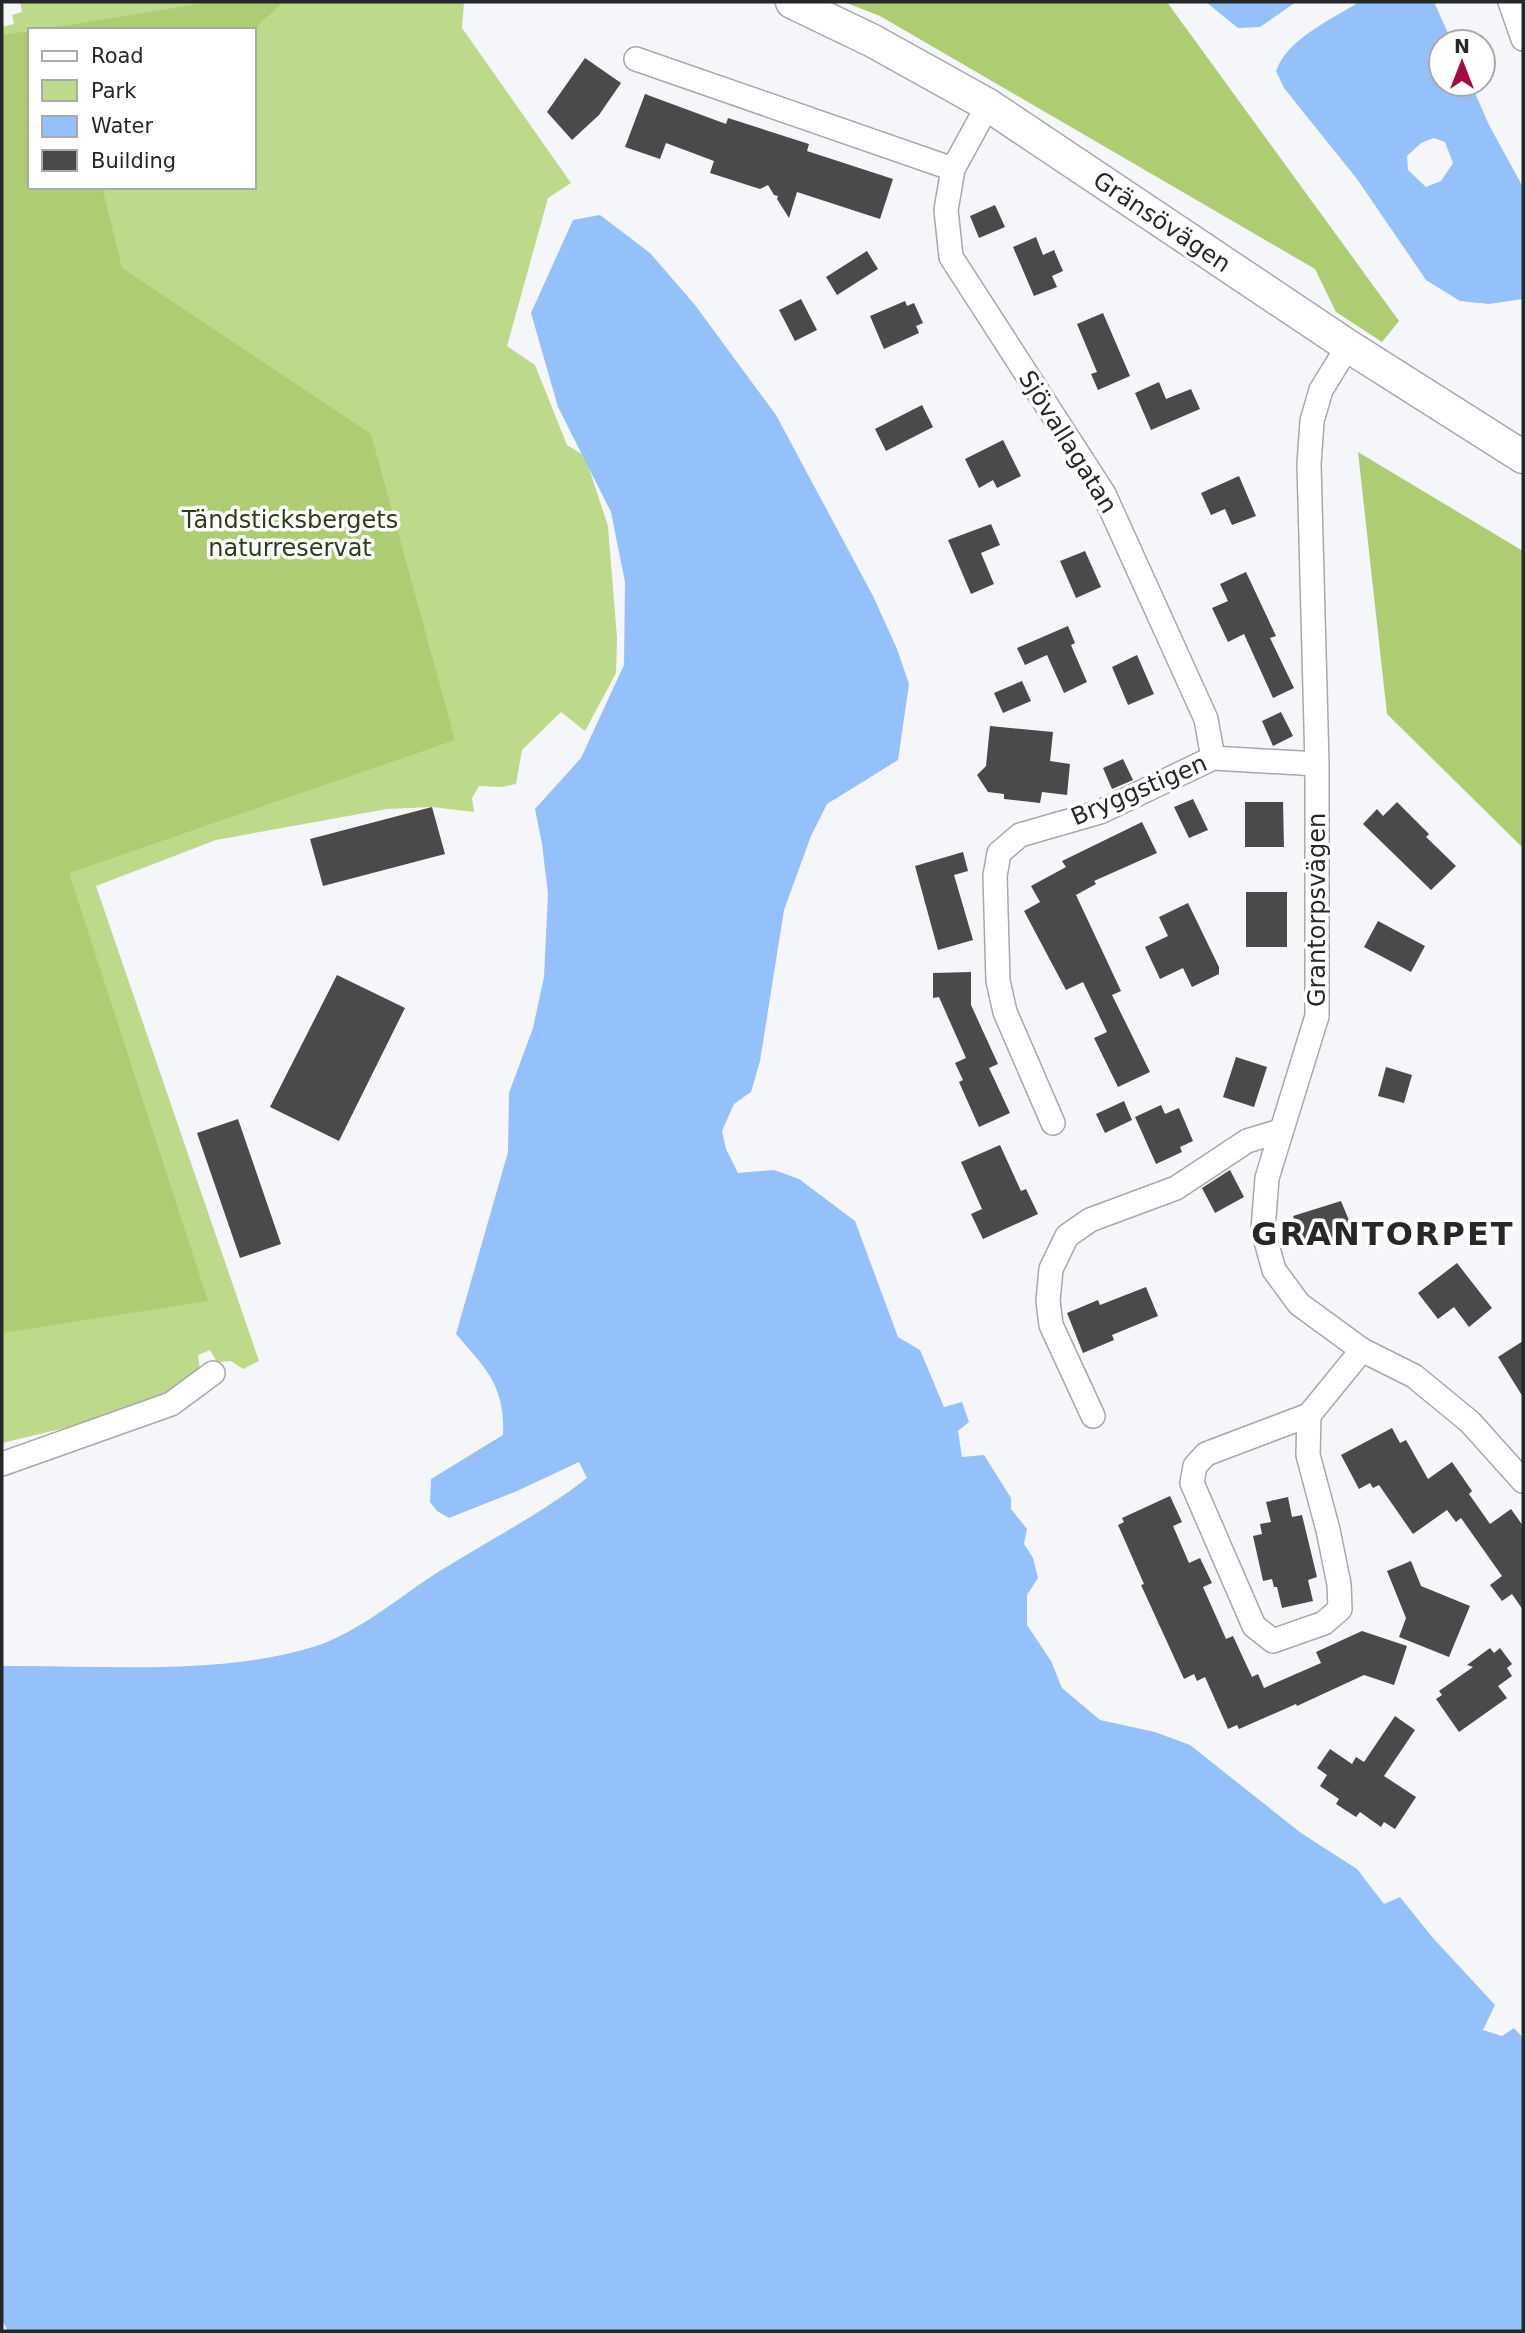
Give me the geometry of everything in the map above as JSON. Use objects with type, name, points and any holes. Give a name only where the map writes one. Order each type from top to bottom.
[{"type":"street","name":"Gränsövägen","points":[[792,2],[873,41],[988,105],[1348,346],[1523,457]]},
{"type":"street","points":[[1510,2],[1523,39]]},
{"type":"street","points":[[636,59],[953,169]]},
{"type":"street","name":"Sjövallagatan","points":[[988,105],[953,169],[946,209],[951,257],[1104,494],[1206,719],[1213,758]]},
{"type":"street","name":"Grantorpsvägen","points":[[1348,346],[1321,390],[1312,421],[1309,464],[1317,764],[1317,1016],[1267,1178],[1263,1230],[1274,1270],[1299,1304],[1362,1350],[1414,1376],[1470,1422],[1523,1481]]},
{"type":"street","name":"Bryggstigen","points":[[1053,1123],[1005,1012],[998,981],[995,876],[999,853],[1020,835],[1100,812],[1213,758],[1317,764]]},
{"type":"street","points":[[1093,1416],[1051,1325],[1049,1313],[1051,1269],[1067,1236],[1090,1220],[1175,1188],[1247,1141],[1280,1131]]},
{"type":"street","points":[[1309,1415],[1308,1455],[1328,1530],[1339,1584],[1340,1609],[1324,1623],[1273,1641],[1254,1626],[1217,1544],[1192,1483],[1195,1466],[1206,1454],[1309,1415],[1362,1350]]},
{"type":"street","points":[[2,1464],[171,1404],[213,1373]]},
{"type":"green space","name":"Tändsticksbergets naturreservat","points":[[20,2],[464,2],[462,28],[571,183],[548,198],[507,346],[535,365],[567,445],[585,456],[608,526],[617,638],[616,673],[585,731],[561,712],[522,750],[516,784],[502,787],[479,786],[472,798],[474,812],[432,807],[387,809],[216,840],[96,886],[259,1361],[243,1369],[231,1361],[217,1362],[210,1350],[198,1355],[200,1370],[197,1377],[133,1408],[2,1443],[2,27],[14,24],[12,15],[22,12]]},
{"type":"green space","points":[[212,2],[283,2],[255,28],[50,28]]},
{"type":"green space","points":[[844,2],[1167,2],[1399,321],[1382,342],[1336,312],[1315,269],[880,16]]},
{"type":"green space","points":[[28,31],[28,189],[102,189],[122,268],[371,434],[455,740],[69,873],[208,1301],[2,1333],[2,35]]},
{"type":"green space","points":[[1358,452],[1523,551],[1523,848],[1387,714]]},
{"type":"water","points":[[1206,2],[1296,2],[1260,27],[1238,28]]},
{"type":"water","points":[[1359,2],[1434,2],[1446,28],[1427,28],[1427,98],[1477,98],[1523,187],[1523,299],[1489,304],[1460,301],[1426,280],[1357,179],[1284,88],[1276,71],[1290,49],[1312,31]],"holes":[[[1434,138],[1445,142],[1453,163],[1441,181],[1426,187],[1408,170],[1407,156],[1421,143]]]},
{"type":"water","points":[[600,215],[650,253],[695,305],[776,415],[873,596],[897,649],[909,684],[898,760],[827,804],[811,836],[784,910],[760,1061],[751,1092],[734,1104],[722,1131],[726,1149],[738,1173],[774,1170],[799,1179],[855,1221],[898,1337],[920,1350],[944,1407],[962,1402],[969,1422],[958,1431],[962,1457],[984,1455],[1011,1498],[1011,1509],[1027,1529],[1024,1544],[1033,1558],[1038,1578],[1027,1595],[1027,1625],[1051,1661],[1062,1688],[1100,1720],[1155,1732],[1190,1745],[1301,1833],[1357,1869],[1384,1904],[1400,1897],[1433,1938],[1495,2005],[1483,2030],[1502,2036],[1514,2028],[1523,2038],[1523,2331],[8,2331],[2,2320],[2,1666],[199,1665],[276,1656],[313,1647],[361,1625],[435,1574],[531,1516],[587,1478],[579,1462],[517,1491],[449,1518],[437,1511],[430,1502],[431,1479],[503,1435],[501,1403],[497,1390],[485,1368],[456,1334],[508,1152],[509,1093],[533,1028],[544,977],[548,894],[535,809],[581,758],[624,665],[625,582],[611,512],[558,407],[531,313],[573,220]]},
{"type":"building","points":[[585,58],[621,83],[599,115],[572,140],[547,112]]},
{"type":"building","points":[[645,94],[726,124],[728,118],[809,144],[807,151],[893,179],[880,219],[797,192],[789,218],[777,199],[778,196],[774,195],[768,185],[760,189],[710,173],[714,161],[666,143],[660,159],[625,147]]},
{"type":"building","points":[[995,205],[1005,227],[979,238],[970,216]]},
{"type":"building","points":[[1036,237],[1043,255],[1054,250],[1063,271],[1052,276],[1057,287],[1034,296],[1013,247]]},
{"type":"building","points":[[867,251],[878,269],[837,295],[826,277]]},
{"type":"building","points":[[801,299],[817,330],[795,341],[779,310]]},
{"type":"building","points":[[905,301],[907,306],[914,303],[923,323],[916,326],[919,333],[884,349],[870,316]]},
{"type":"building","points":[[1103,313],[1130,376],[1098,390],[1091,374],[1097,372],[1077,324]]},
{"type":"building","points":[[1159,382],[1166,399],[1191,389],[1200,409],[1151,430],[1135,393]]},
{"type":"building","points":[[922,405],[933,427],[886,451],[875,429]]},
{"type":"building","points":[[1003,440],[1021,476],[997,488],[993,480],[979,488],[965,459]]},
{"type":"building","points":[[1239,476],[1256,516],[1232,525],[1225,509],[1211,515],[1201,493]]},
{"type":"building","points":[[991,524],[1000,545],[981,553],[994,584],[971,594],[948,540]]},
{"type":"building","points":[[1085,551],[1101,587],[1076,598],[1060,561]]},
{"type":"building","points":[[1246,572],[1276,636],[1270,638],[1294,688],[1273,698],[1244,634],[1228,642],[1212,608],[1228,601],[1220,584]]},
{"type":"building","points":[[1068,626],[1075,643],[1071,645],[1087,682],[1064,693],[1047,655],[1025,665],[1017,648]]},
{"type":"building","points":[[1137,655],[1154,694],[1128,705],[1112,667]]},
{"type":"building","points":[[1022,681],[1031,701],[1003,713],[994,693]]},
{"type":"building","points":[[1281,712],[1293,736],[1273,746],[1262,721]]},
{"type":"building","points":[[990,726],[1053,732],[1050,761],[1070,764],[1067,795],[1042,792],[1040,803],[1004,799],[1004,794],[988,792],[977,775],[986,766]]},
{"type":"building","points":[[1123,759],[1133,780],[1112,789],[1103,768]]},
{"type":"building","points":[[1193,799],[1208,830],[1189,838],[1174,807]]},
{"type":"building","points":[[1245,802],[1283,802],[1284,847],[1245,847]]},
{"type":"building","points":[[1397,802],[1429,834],[1426,837],[1456,866],[1431,890],[1363,824],[1377,809],[1383,816]]},
{"type":"building","points":[[432,807],[445,854],[323,886],[310,839]]},
{"type":"building","points":[[1142,822],[1157,853],[1094,881],[1096,884],[1076,895],[1121,991],[1112,995],[1150,1072],[1118,1087],[1094,1038],[1107,1032],[1083,982],[1066,990],[1024,911],[1040,902],[1031,886],[1066,867],[1062,861]]},
{"type":"building","points":[[963,852],[968,871],[954,875],[973,940],[938,950],[915,866]]},
{"type":"building","points":[[1246,892],[1287,892],[1287,947],[1246,947]]},
{"type":"building","points":[[1188,903],[1219,967],[1219,974],[1192,987],[1183,968],[1160,979],[1145,947],[1168,936],[1159,917]]},
{"type":"building","points":[[1378,921],[1425,946],[1411,972],[1364,947]]},
{"type":"building","points":[[971,972],[971,1005],[998,1064],[989,1068],[1010,1113],[979,1127],[959,1082],[963,1080],[955,1063],[966,1058],[939,997],[933,998],[933,973]]},
{"type":"building","points":[[337,975],[405,1008],[339,1141],[270,1107]]},
{"type":"building","points":[[1236,1057],[1267,1067],[1254,1107],[1223,1097]]},
{"type":"building","points":[[1386,1067],[1412,1075],[1404,1103],[1378,1096]]},
{"type":"building","points":[[1124,1101],[1132,1120],[1105,1133],[1096,1114]]},
{"type":"building","points":[[1161,1105],[1165,1114],[1179,1108],[1193,1141],[1180,1147],[1182,1152],[1156,1164],[1135,1117]]},
{"type":"building","points":[[238,1119],[281,1244],[240,1258],[197,1133]]},
{"type":"building","points":[[1000,1145],[1021,1191],[1026,1189],[1038,1214],[983,1239],[971,1214],[982,1209],[961,1162]]},
{"type":"building","points":[[1230,1170],[1244,1197],[1215,1213],[1202,1188]]},
{"type":"building","points":[[1341,1201],[1353,1230],[1331,1238],[1328,1231],[1303,1241],[1293,1216]]},
{"type":"building","points":[[1457,1263],[1492,1308],[1469,1327],[1454,1307],[1438,1319],[1418,1293]]},
{"type":"building","points":[[1146,1287],[1158,1316],[1112,1335],[1114,1340],[1083,1353],[1067,1313],[1098,1300],[1100,1305]]},
{"type":"building","points":[[1523,1341],[1523,1397],[1498,1357]]},
{"type":"building","points":[[1392,1428],[1400,1443],[1406,1440],[1428,1479],[1452,1462],[1472,1491],[1469,1494],[1490,1524],[1511,1509],[1523,1526],[1523,1610],[1512,1594],[1502,1601],[1490,1585],[1502,1576],[1461,1518],[1456,1522],[1447,1510],[1413,1534],[1379,1485],[1373,1488],[1370,1483],[1359,1489],[1341,1455]]},
{"type":"building","points":[[1170,1496],[1182,1522],[1173,1526],[1189,1563],[1200,1558],[1212,1583],[1203,1587],[1226,1639],[1233,1636],[1252,1677],[1258,1674],[1264,1688],[1321,1663],[1316,1652],[1362,1631],[1407,1646],[1394,1685],[1364,1675],[1297,1706],[1296,1704],[1239,1729],[1237,1725],[1228,1729],[1205,1677],[1197,1681],[1194,1674],[1184,1679],[1141,1585],[1144,1584],[1118,1525],[1124,1522],[1122,1518]]},
{"type":"building","points":[[1288,1497],[1292,1517],[1302,1515],[1317,1577],[1308,1580],[1313,1601],[1282,1608],[1277,1587],[1274,1587],[1272,1579],[1263,1581],[1253,1536],[1262,1534],[1260,1524],[1271,1522],[1266,1502]]},
{"type":"building","points":[[1411,1561],[1421,1586],[1470,1606],[1449,1657],[1399,1637],[1406,1618],[1387,1571]]},
{"type":"building","points":[[1490,1648],[1494,1653],[1500,1648],[1512,1664],[1507,1668],[1512,1676],[1498,1686],[1507,1698],[1459,1732],[1436,1699],[1442,1695],[1439,1691],[1473,1667],[1467,1665]]},
{"type":"building","points":[[1395,1716],[1415,1730],[1384,1776],[1416,1797],[1395,1829],[1384,1822],[1381,1827],[1360,1812],[1356,1817],[1336,1804],[1339,1799],[1320,1786],[1327,1775],[1317,1768],[1330,1749],[1352,1764],[1356,1757],[1364,1762]]},
{"type":"district","name":"GRANTORPET","points":[[1383,1234]]}]
